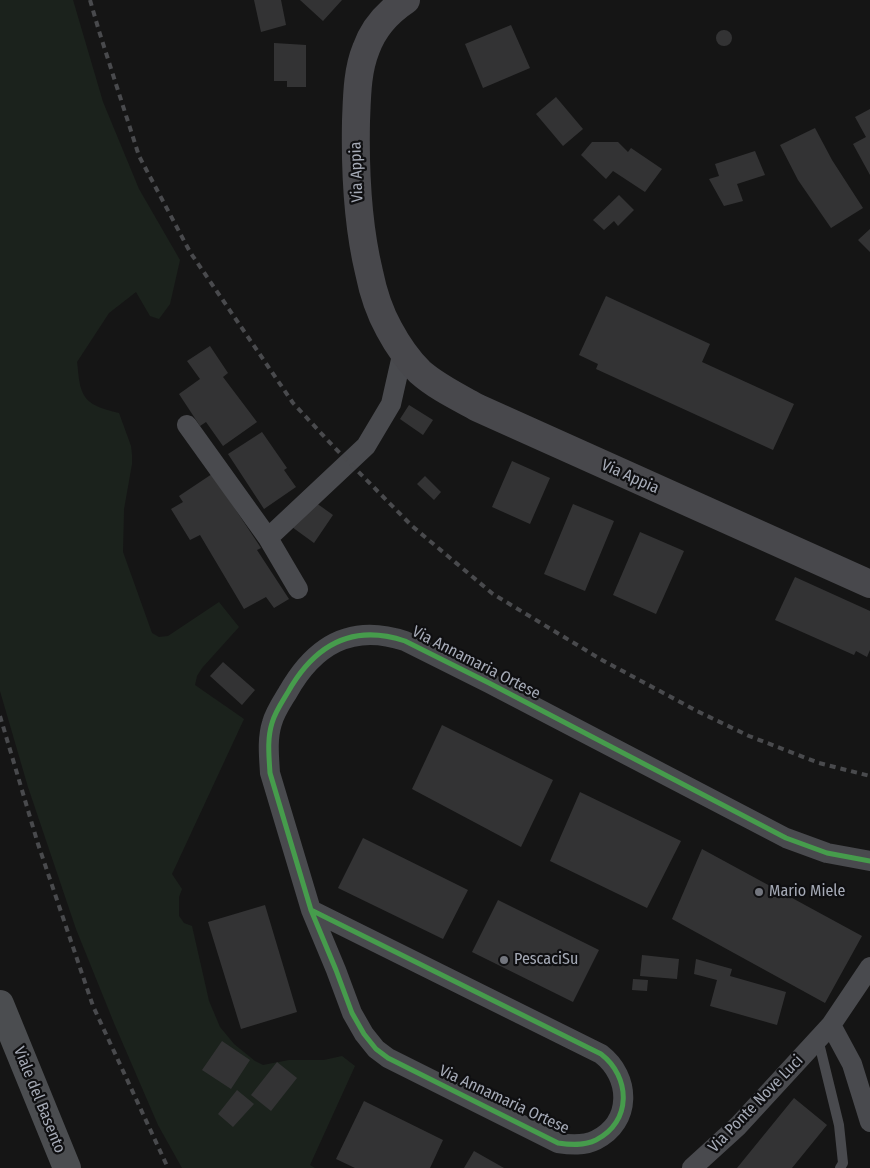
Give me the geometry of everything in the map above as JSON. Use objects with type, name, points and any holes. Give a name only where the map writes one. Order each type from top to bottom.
[{"type":"main road","name":"Via Appia","points":[[406,0],[386,16],[375,30],[366,49],[358,87],[356,148],[358,208],[365,255],[374,296],[388,328],[403,351],[420,372],[444,389],[478,408],[870,584]]},
{"type":"main road","name":"Viale del Basento","points":[[0,1004],[67,1168]]},
{"type":"street","points":[[268,538],[366,446],[392,404],[403,351]]},
{"type":"street","points":[[187,425],[268,538],[298,589]]},
{"type":"street","name":"Via Annamaria Ortese","points":[[311,910],[600,1054],[613,1066],[621,1081],[623,1102],[621,1112],[615,1123],[606,1133],[595,1140],[570,1145],[558,1142],[388,1058],[376,1049],[364,1034],[352,1013],[311,910],[270,773],[268,750],[272,723],[291,686],[309,661],[334,643],[349,637],[363,635],[377,634],[404,640],[786,838],[828,852],[870,861]]},
{"type":"street","name":"Via Ponte Nove Luci","points":[[692,1168],[738,1126],[825,1032],[870,967]]},
{"type":"street","points":[[825,1032],[852,1064],[870,1122]]},
{"type":"lane","name":"Via Ponte Nove Luci","points":[[825,1032],[839,1125],[843,1163],[840,1168]]},
{"type":"shaded area","points":[[0,0],[73,0],[103,102],[139,189],[180,260],[170,304],[159,319],[150,316],[136,292],[109,313],[77,362],[79,378],[83,394],[92,404],[119,413],[131,446],[132,464],[124,509],[123,552],[152,633],[159,637],[168,636],[219,602],[239,627],[202,668],[197,676],[195,685],[244,719],[172,874],[182,889],[179,897],[179,916],[184,923],[192,926],[209,1001],[220,1027],[234,1044],[263,1065],[289,1060],[324,1060],[342,1056],[355,1066],[310,1165],[315,1168],[182,1168],[158,1125],[76,929],[28,787],[0,691]]},
{"type":"building","points":[[254,0],[281,0],[286,25],[261,32]]},
{"type":"building","points":[[300,0],[342,0],[323,21]]},
{"type":"building","points":[[511,25],[530,68],[483,88],[465,44]]},
{"type":"building","points":[[721,30],[727,30],[732,35],[730,44],[721,46],[716,41],[716,35]]},
{"type":"building","points":[[274,43],[306,45],[306,87],[287,87],[287,81],[274,81]]},
{"type":"building","points":[[556,97],[583,129],[563,146],[536,114]]},
{"type":"building","points":[[870,109],[870,175],[853,144],[866,137],[855,117]]},
{"type":"building","points":[[815,128],[832,160],[863,208],[831,228],[798,180],[780,145]]},
{"type":"building","points":[[592,142],[618,142],[628,152],[631,148],[662,169],[645,192],[613,171],[606,179],[581,155]]},
{"type":"building","points":[[755,151],[765,175],[737,184],[743,201],[724,206],[709,179],[719,176],[715,164]]},
{"type":"building","points":[[619,195],[634,210],[618,226],[614,221],[604,230],[593,220]]},
{"type":"building","points":[[870,229],[870,252],[858,240]]},
{"type":"building","points":[[606,296],[710,344],[702,362],[794,404],[773,450],[596,369],[598,364],[579,355]]},
{"type":"building","points":[[210,346],[228,373],[223,377],[257,422],[223,446],[206,422],[200,426],[179,394],[200,379],[187,361]]},
{"type":"building","points":[[409,405],[433,420],[423,435],[400,419]]},
{"type":"building","points":[[262,432],[287,468],[284,470],[296,487],[264,509],[228,454]]},
{"type":"building","points":[[512,461],[550,478],[530,524],[492,507]]},
{"type":"building","points":[[212,474],[261,548],[257,550],[289,599],[274,608],[266,597],[244,609],[200,535],[190,540],[171,509],[183,502],[179,496]]},
{"type":"building","points":[[425,476],[441,492],[434,500],[417,484]]},
{"type":"building","points":[[312,500],[333,515],[314,543],[292,527]]},
{"type":"building","points":[[573,504],[614,521],[585,591],[544,574]]},
{"type":"building","points":[[640,532],[684,551],[656,614],[613,595]]},
{"type":"building","points":[[795,577],[870,611],[870,650],[867,657],[856,651],[854,655],[775,620]]},
{"type":"building","points":[[223,662],[255,690],[242,705],[210,676]]},
{"type":"building","points":[[442,725],[553,780],[521,847],[412,789]]},
{"type":"building","points":[[580,792],[681,841],[647,908],[550,861]]},
{"type":"building","points":[[363,838],[468,890],[443,939],[338,888]]},
{"type":"building","points":[[702,849],[862,936],[825,1003],[672,919]]},
{"type":"building","points":[[498,900],[599,950],[573,1002],[472,952]]},
{"type":"building","points":[[265,905],[297,1012],[241,1029],[208,922]]},
{"type":"building","points":[[642,955],[679,959],[677,979],[640,976]]},
{"type":"building","points":[[696,959],[732,969],[730,976],[786,992],[777,1025],[710,1006],[717,980],[694,974]]},
{"type":"building","points":[[633,979],[648,980],[647,991],[632,990]]},
{"type":"building","points":[[222,1041],[250,1060],[231,1089],[202,1070]]},
{"type":"building","points":[[277,1062],[297,1078],[271,1111],[251,1095]]},
{"type":"building","points":[[237,1090],[254,1104],[233,1127],[218,1114]]},
{"type":"building","points":[[794,1098],[827,1125],[792,1168],[737,1168]]},
{"type":"building","points":[[364,1101],[443,1140],[430,1168],[355,1168],[336,1159]]},
{"type":"building","points":[[474,1151],[504,1168],[464,1168]]},
{"type":"railway","points":[[90,0],[139,156],[190,252],[293,403],[412,526],[493,594],[602,660],[697,711],[749,736],[819,763],[870,776]]},
{"type":"railway","points":[[0,716],[38,844],[93,1006],[168,1168]]},
{"type":"cycle path","points":[[311,910],[601,1054],[611,1064],[618,1075],[622,1087],[621,1111],[616,1122],[608,1132],[591,1142],[577,1144],[558,1143],[388,1058],[376,1049],[364,1034],[352,1013],[311,910],[270,773],[269,741],[270,729],[277,711],[298,676],[310,662],[336,642],[351,637],[368,635],[386,636],[405,641],[786,838],[827,853],[870,861]]},
{"type":"place","name":"Mario Miele","points":[[759,892]]},
{"type":"place","name":"PescaciSu","points":[[504,960]]}]
